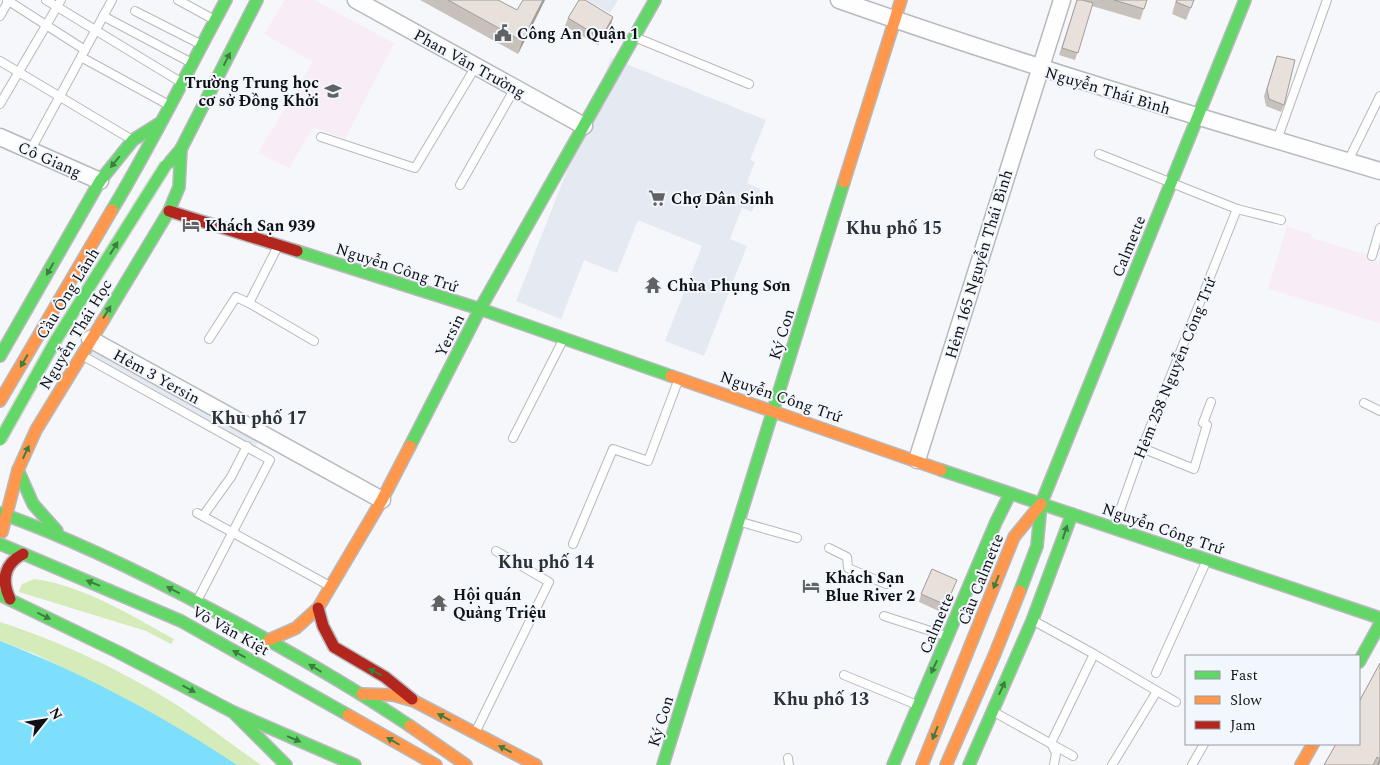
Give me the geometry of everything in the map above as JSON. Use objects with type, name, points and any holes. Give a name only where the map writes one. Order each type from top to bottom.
[{"type":"main road","points":[[0,356],[100,181],[133,140],[160,123],[226,0]]},
{"type":"main road","name":"Nguyễn Thái Học","points":[[166,165],[181,149],[257,0]]},
{"type":"main road","name":"Yersin","points":[[269,640],[298,629],[308,622],[318,608],[382,500],[480,309],[655,0]]},
{"type":"main road","name":"Ký Con","points":[[663,765],[901,0]]},
{"type":"main road","name":"Calmette","points":[[1041,504],[1245,0]]},
{"type":"main road","name":"Cầu Ông Lãnh","points":[[0,401],[146,153],[160,123]]},
{"type":"main road","name":"Nguyễn Thái Học","points":[[0,542],[3,514],[18,470],[29,426],[81,355],[169,211],[179,187],[181,149]]},
{"type":"main road","name":"Cầu Ông Lãnh","points":[[0,440],[56,340],[166,165]]},
{"type":"main road","name":"Nguyễn Công Trứ","points":[[169,211],[480,309],[1010,494],[1380,618]]},
{"type":"main road","points":[[0,410],[29,426]]},
{"type":"main road","points":[[18,470],[24,491],[36,509],[61,535]]},
{"type":"main road","name":"Calmette","points":[[893,765],[917,704],[1010,494]]},
{"type":"main road","points":[[946,765],[994,656],[1037,546],[1041,504]]},
{"type":"main road","name":"Cầu Calmette","points":[[922,765],[1014,537],[1041,504]]},
{"type":"main road","name":"Võ Văn Kiệt","points":[[3,514],[61,535],[269,640],[403,721],[466,765]]},
{"type":"main road","points":[[969,765],[1032,620],[1072,514]]},
{"type":"main road","name":"Võ Văn Kiệt","points":[[0,542],[23,554],[181,621],[436,765]]},
{"type":"main road","points":[[23,554],[12,561],[5,571],[5,597],[118,652],[233,712],[355,765]]},
{"type":"main road","points":[[318,608],[323,633],[334,647],[346,657],[384,676],[414,701]]},
{"type":"main road","points":[[1360,660],[1380,624]]},
{"type":"main road","name":"Võ Văn Kiệt","points":[[357,693],[393,695],[414,701],[536,765]]},
{"type":"main road","points":[[233,712],[290,749]]},
{"type":"main road","points":[[233,712],[286,765]]},
{"type":"main road","points":[[1301,765],[1312,745]]},
{"type":"street","name":"Phan Văn Trường","points":[[356,0],[584,126]]},
{"type":"street","name":"Nguyễn Thái Bình","points":[[840,0],[1040,69],[1380,171]]},
{"type":"street","name":"Hẻm 165 Nguyễn Thái Bình","points":[[917,460],[1062,0]]},
{"type":"street","name":"Cô Giang","points":[[0,137],[100,181]]},
{"type":"street","name":"Hẻm 3 Yersin","points":[[90,339],[382,500]]},
{"type":"lane","points":[[0,16],[8,0],[83,54],[169,105]]},
{"type":"lane","points":[[46,0],[59,4],[95,31],[181,82]]},
{"type":"lane","points":[[30,150],[112,0]]},
{"type":"lane","points":[[178,0],[215,20]]},
{"type":"lane","points":[[1277,140],[1327,0]]},
{"type":"lane","points":[[0,104],[59,4]]},
{"type":"lane","points":[[135,11],[202,45]]},
{"type":"lane","points":[[103,16],[192,64]]},
{"type":"lane","points":[[634,36],[748,84]]},
{"type":"lane","points":[[0,61],[133,140]]},
{"type":"lane","points":[[321,137],[415,168],[476,66]]},
{"type":"lane","points":[[460,185],[515,88]]},
{"type":"lane","points":[[1348,161],[1380,96]]},
{"type":"lane","points":[[1100,154],[1237,210],[1281,220]]},
{"type":"lane","name":"Hẻm 258 Nguyễn Công Trứ","points":[[1113,528],[1142,448],[1237,210]]},
{"type":"lane","points":[[1372,256],[1380,228]]},
{"type":"lane","points":[[249,302],[278,246]]},
{"type":"lane","points":[[209,339],[236,297],[249,302],[314,340]]},
{"type":"lane","points":[[513,438],[564,338]]},
{"type":"lane","points":[[81,355],[270,460],[196,602]]},
{"type":"lane","points":[[573,544],[613,449],[648,461],[679,377]]},
{"type":"lane","points":[[1142,448],[1194,469],[1207,425],[1203,423],[1211,402]]},
{"type":"lane","points":[[1364,403],[1380,411]]},
{"type":"lane","points":[[246,446],[231,477],[200,514],[330,586]]},
{"type":"lane","points":[[738,521],[797,538]]},
{"type":"lane","points":[[828,548],[847,557],[848,568],[886,584]]},
{"type":"lane","points":[[475,733],[549,582],[496,551]]},
{"type":"lane","points":[[1156,673],[1206,560]]},
{"type":"lane","points":[[884,616],[948,637]]},
{"type":"lane","points":[[1032,620],[1176,702]]},
{"type":"lane","points":[[1051,744],[1094,654]]},
{"type":"lane","points":[[844,675],[917,704]]},
{"type":"lane","points":[[1112,765],[1157,691]]},
{"type":"lane","points":[[992,711],[1073,756]]},
{"type":"lane","points":[[1051,744],[1056,753],[1054,765]]},
{"type":"lane","points":[[1192,765],[1203,745]]},
{"type":"shaded area","name":"Trường Trung học cơ sở Đồng Khởi","points":[[285,0],[314,0],[394,43],[345,139],[313,127],[289,168],[258,153],[313,62],[264,34]]},
{"type":"shaded area","name":"Công An Quận 1","points":[[586,0],[618,0],[610,13]]},
{"type":"shaded area","name":"Chợ Dân Sinh","points":[[611,58],[766,120],[750,160],[755,162],[747,183],[761,189],[752,212],[742,208],[730,239],[747,246],[704,356],[665,341],[702,246],[638,220],[617,273],[584,260],[561,319],[516,301]]},
{"type":"shaded area","points":[[1380,218],[1380,248],[1376,261],[1380,263],[1380,323],[1268,289],[1287,226],[1312,234],[1311,238],[1368,255]]},
{"type":"shaded area","points":[[92,343],[261,436],[254,449],[86,355]]},
{"type":"green space","points":[[34,579],[71,588],[89,595],[124,611],[174,639],[171,644],[146,631],[19,592],[22,584]]},
{"type":"green space","points":[[0,622],[70,648],[159,694],[261,765],[237,765],[128,700],[35,654],[0,641]]},
{"type":"water","points":[[0,641],[92,681],[180,729],[237,765],[0,765]]},
{"type":"building","points":[[448,0],[498,0],[517,10],[523,0],[543,0],[522,41]]},
{"type":"building","points":[[579,0],[585,0],[613,17],[601,38],[568,18]]},
{"type":"building","points":[[1077,0],[1093,3],[1078,53],[1062,48]]},
{"type":"building","points":[[1114,0],[1147,0],[1144,9]]},
{"type":"building","points":[[1177,0],[1194,0],[1191,8],[1176,2]]},
{"type":"building","points":[[1277,56],[1295,60],[1284,105],[1269,99],[1267,89]]},
{"type":"building","points":[[932,569],[957,580],[946,605],[921,594]]},
{"type":"building","points":[[1380,663],[1380,759],[1377,757],[1373,765],[1324,765],[1335,745],[1360,745],[1360,700]]},
{"type":"traffic: fast","points":[[112,210],[226,0]]},
{"type":"traffic: fast","points":[[170,162],[181,149],[257,0]]},
{"type":"traffic: fast","points":[[410,446],[480,309],[655,0]]},
{"type":"traffic: fast","points":[[1020,591],[1037,546],[1041,504],[1245,0]]},
{"type":"traffic: fast","points":[[0,356],[100,181],[133,140],[160,123]]},
{"type":"traffic: fast","points":[[104,319],[169,211],[179,187],[181,149]]},
{"type":"traffic: fast","points":[[0,440],[56,340],[166,165]]},
{"type":"traffic: fast","points":[[663,765],[844,182]]},
{"type":"traffic: fast","points":[[297,251],[480,309],[671,376]]},
{"type":"traffic: fast","points":[[18,470],[33,504],[57,531]]},
{"type":"traffic: fast","points":[[941,470],[1380,618]]},
{"type":"traffic: fast","points":[[893,765],[996,522],[1010,494]]},
{"type":"traffic: fast","points":[[0,513],[81,545],[261,636],[312,665],[410,726]]},
{"type":"traffic: fast","points":[[969,765],[1032,621],[1072,514]]},
{"type":"traffic: fast","points":[[0,544],[181,621],[348,715]]},
{"type":"traffic: fast","points":[[0,595],[118,652],[233,712],[355,765]]},
{"type":"traffic: fast","points":[[1360,660],[1380,624]]},
{"type":"traffic: fast","points":[[235,714],[286,765]]},
{"type":"traffic: slow","points":[[844,182],[901,0]]},
{"type":"traffic: slow","points":[[0,401],[112,210]]},
{"type":"traffic: slow","points":[[2,532],[18,470],[36,430],[104,319]]},
{"type":"traffic: slow","points":[[671,376],[941,470]]},
{"type":"traffic: slow","points":[[269,640],[296,628],[318,608],[382,500],[410,446]]},
{"type":"traffic: slow","points":[[922,765],[1014,537],[1041,504]]},
{"type":"traffic: slow","points":[[946,765],[994,656],[1020,591]]},
{"type":"traffic: slow","points":[[362,694],[393,695],[414,701],[536,765]]},
{"type":"traffic: slow","points":[[348,715],[436,765]]},
{"type":"traffic: slow","points":[[410,726],[466,765]]},
{"type":"traffic: slow","points":[[1301,765],[1312,745]]},
{"type":"traffic: jam","points":[[169,211],[297,251]]},
{"type":"traffic: jam","points":[[10,599],[7,592],[6,573],[12,563],[23,554]]},
{"type":"traffic: jam","points":[[318,608],[323,626],[334,647],[385,677],[412,699]]},
{"type":"place","name":"Công An Quận 1","points":[[503,33]]},
{"type":"place","name":"Trường Trung học cơ sở Đồng Khởi","points":[[333,91]]},
{"type":"place","name":"Chợ Dân Sinh","points":[[657,198]]},
{"type":"place","name":"Khách Sạn 939","points":[[191,225]]},
{"type":"place","name":"Chùa Phụng Sơn","points":[[653,285]]},
{"type":"place","name":"Khách Sạn Blue River 2","points":[[811,586]]},
{"type":"place","name":"Hội quán Quảng Triệu","points":[[439,603]]},
{"type":"district","name":"Khu phố 15","points":[[894,228]]},
{"type":"district","name":"Khu phố 17","points":[[259,418]]},
{"type":"district","name":"Khu phố 14","points":[[546,562]]},
{"type":"district","name":"Khu phố 13","points":[[821,699]]}]
